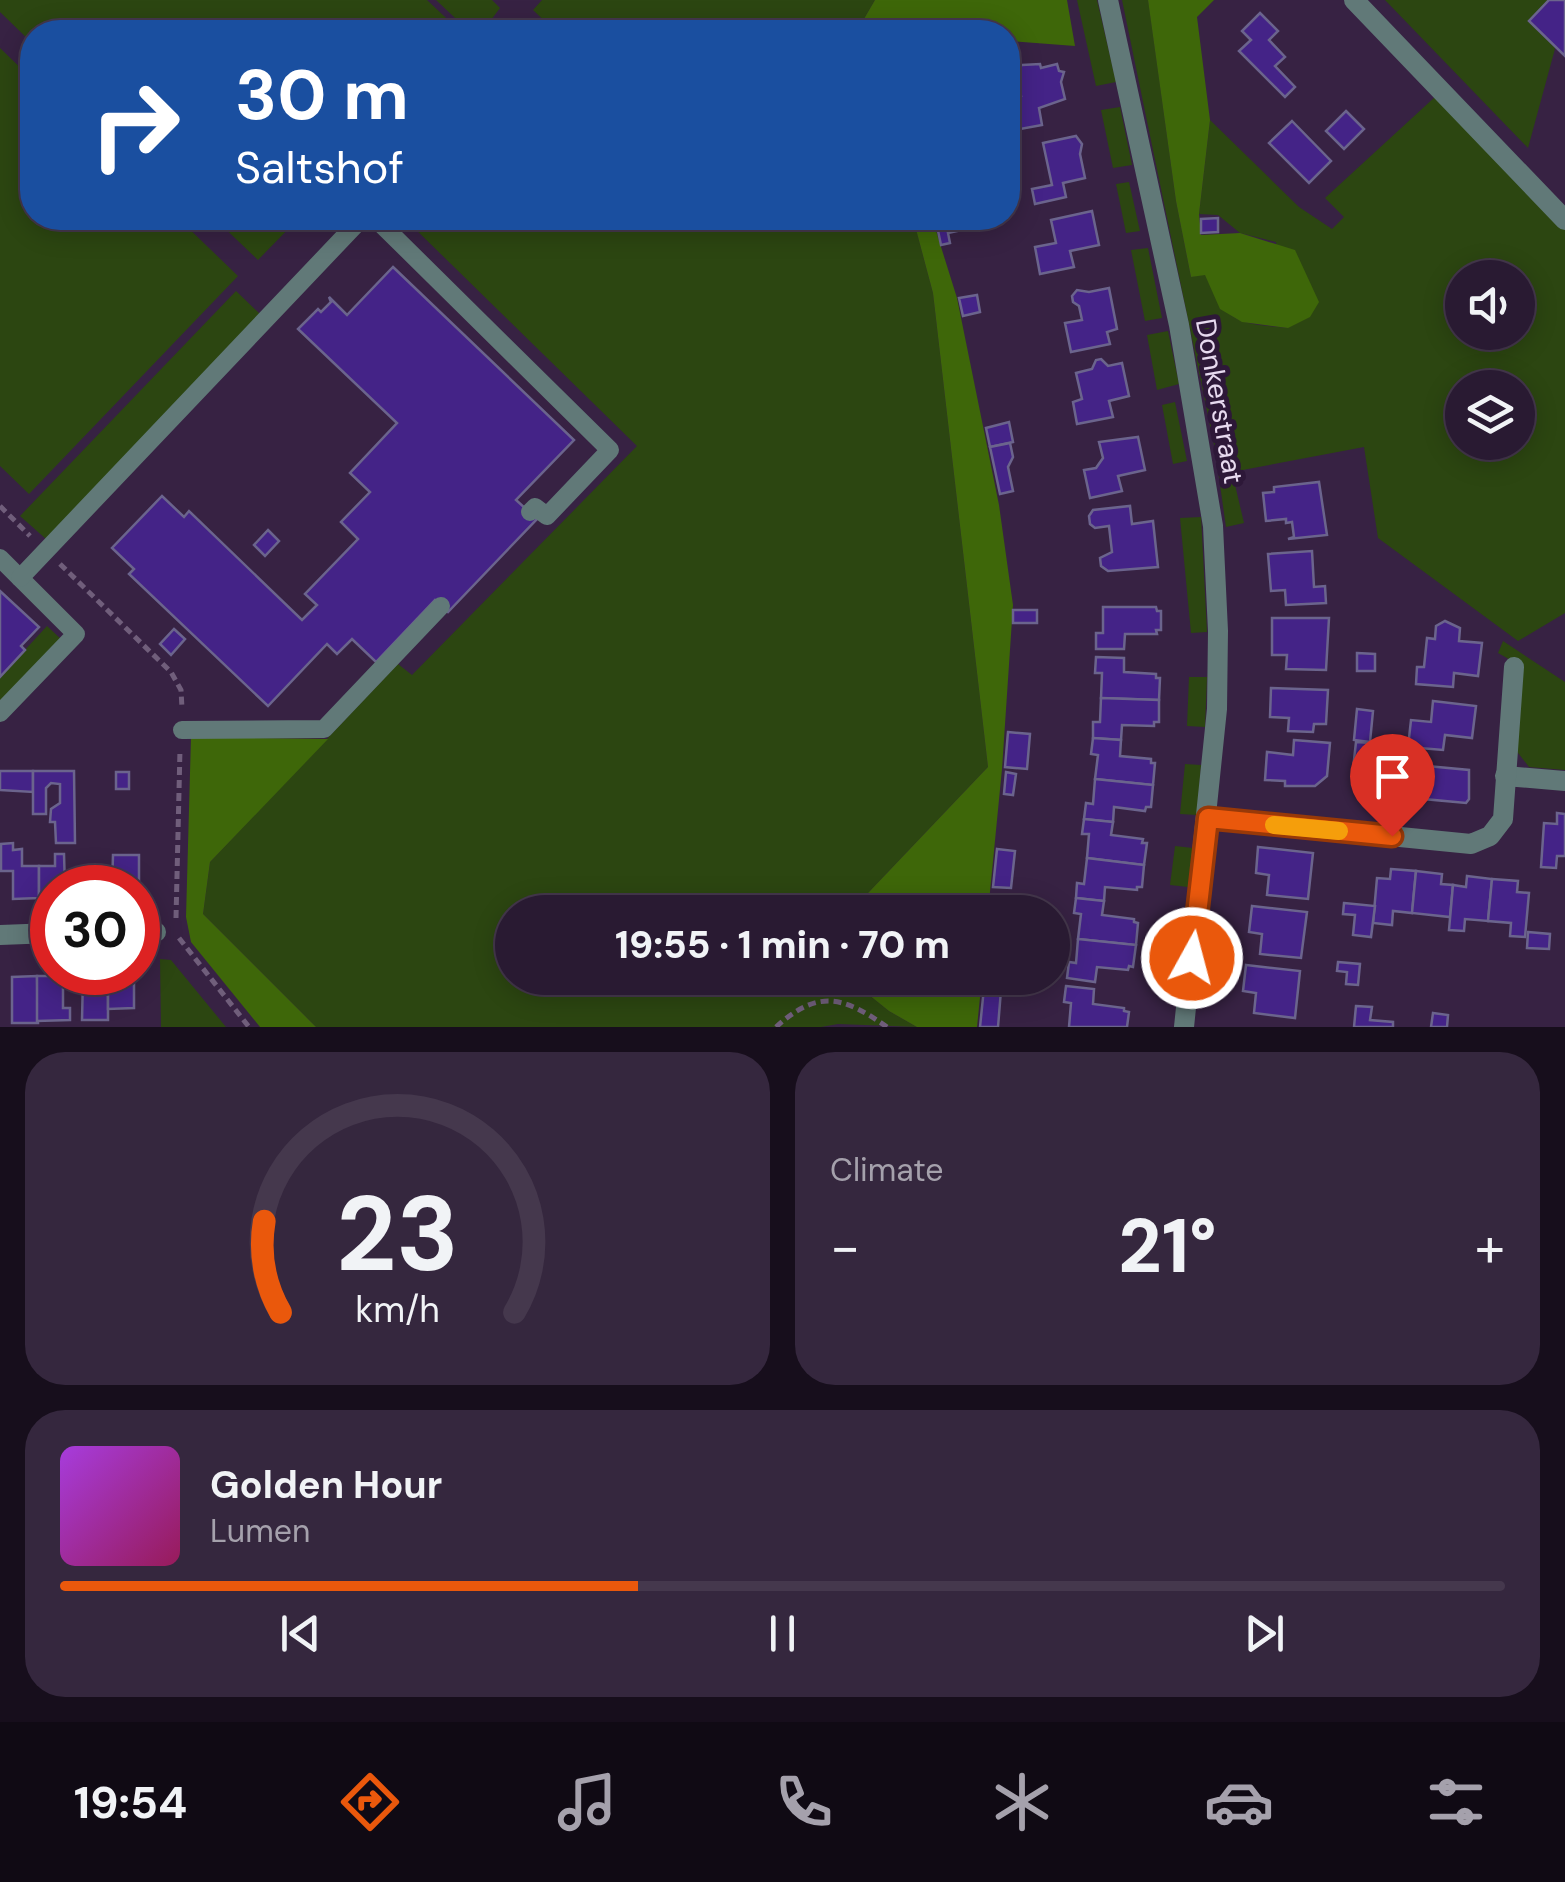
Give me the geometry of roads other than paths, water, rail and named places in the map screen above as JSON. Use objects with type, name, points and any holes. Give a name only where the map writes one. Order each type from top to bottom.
[{"type":"street","name":"Donkerstraat","points":[[1108,0],[1179,326],[1213,526],[1217,709],[1184,1027]]},
{"type":"street","points":[[1354,0],[1565,220]]},
{"type":"street","points":[[1208,818],[1472,844],[1490,836],[1502,819],[1514,667]]},
{"type":"street","points":[[1506,776],[1565,782]]},
{"type":"street","points":[[0,935],[30,934]]},
{"type":"lane","points":[[20,578],[351,230]]},
{"type":"lane","points":[[387,230],[610,450],[546,516],[535,507],[530,512]]},
{"type":"lane","points":[[0,558],[76,634],[0,713]]},
{"type":"lane","points":[[182,730],[324,729],[441,606]]}]
